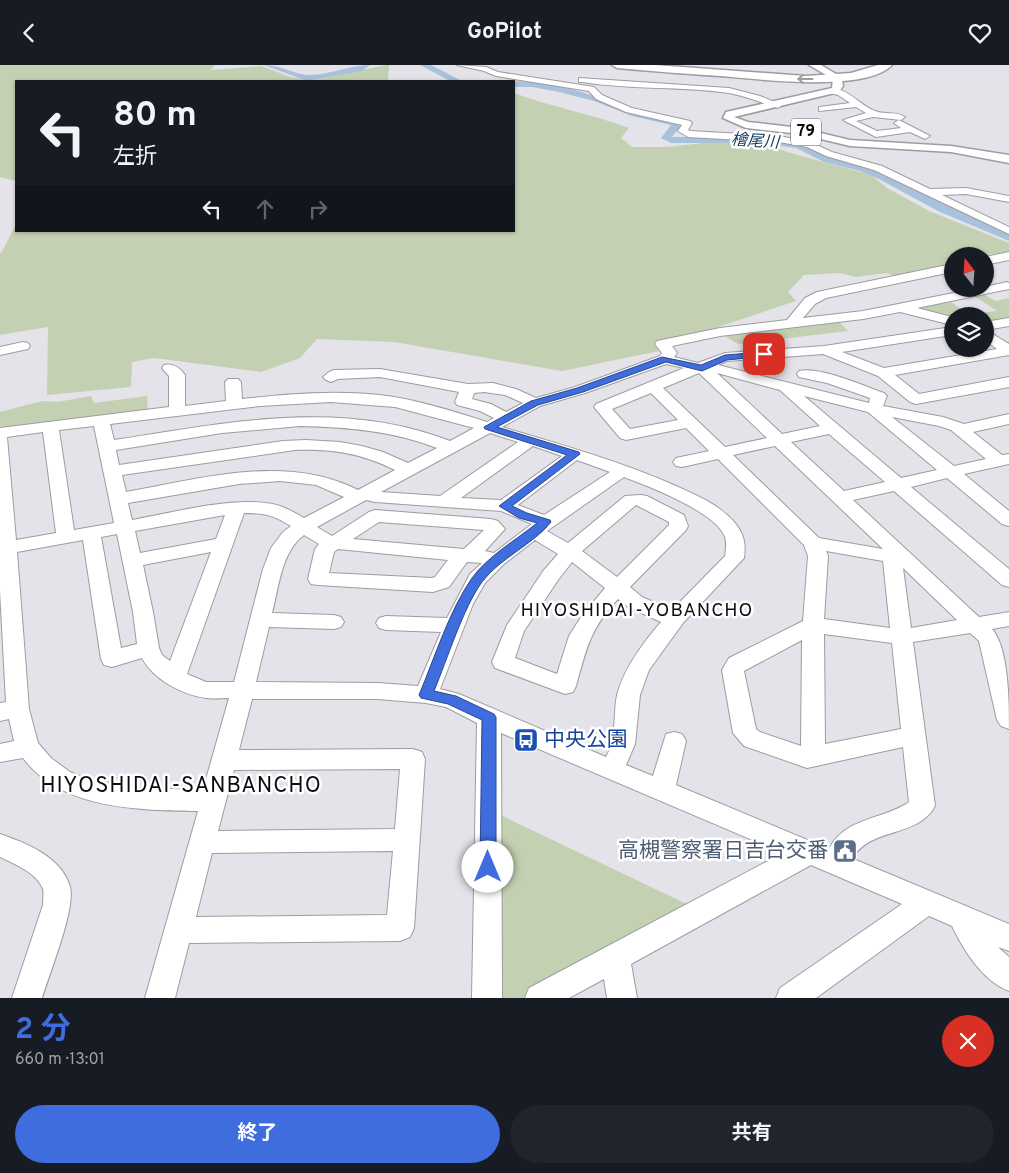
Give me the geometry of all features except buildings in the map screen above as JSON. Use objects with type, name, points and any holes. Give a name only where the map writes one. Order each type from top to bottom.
[{"type":"highway","points":[[617,65],[812,79],[862,74],[887,65]]},
{"type":"main road","points":[[814,65],[835,78],[838,86],[832,91]]},
{"type":"main road","name":"79","points":[[832,91],[818,97],[730,114],[728,118],[746,125],[800,131],[850,143],[951,149],[1009,159]]},
{"type":"street","points":[[461,65],[486,69],[496,75],[591,89],[602,98],[629,109],[685,122],[687,123],[683,131],[688,134],[779,139],[810,145],[829,154],[878,167],[1009,231]]},
{"type":"street","points":[[485,65],[612,85],[726,90],[778,105]]},
{"type":"street","points":[[832,91],[846,97],[873,114],[901,117]]},
{"type":"street","points":[[815,102],[846,97]]},
{"type":"street","points":[[822,109],[858,105]]},
{"type":"street","points":[[873,114],[847,120],[871,133],[910,129]]},
{"type":"street","points":[[885,116],[925,136]]},
{"type":"street","points":[[961,191],[959,189],[997,191],[1008,185]]},
{"type":"street","points":[[928,193],[961,191],[1009,199]]},
{"type":"street","points":[[994,259],[1009,256]]},
{"type":"street","points":[[791,324],[810,301],[822,295],[944,270]]},
{"type":"street","points":[[994,280],[1008,287]]},
{"type":"street","points":[[160,998],[243,690],[273,569],[280,548],[290,536],[304,526],[534,403],[580,390],[665,359],[670,353],[662,344],[720,332],[863,315],[1008,287]]},
{"type":"street","points":[[903,308],[944,319]]},
{"type":"street","points":[[994,324],[1009,322]]},
{"type":"street","points":[[691,422],[626,435],[602,407],[702,368],[725,357],[824,350],[944,332]]},
{"type":"street","points":[[994,340],[1009,350]]},
{"type":"street","points":[[0,351],[23,346]]},
{"type":"street","points":[[824,350],[883,373],[916,399],[1002,383],[1009,395]]},
{"type":"street","points":[[883,373],[1009,350]]},
{"type":"street","points":[[665,359],[702,368],[717,369],[874,409],[942,421],[960,430],[1005,462]]},
{"type":"street","points":[[169,368],[177,375],[177,411]]},
{"type":"street","points":[[702,368],[894,553],[989,639],[1004,681],[1009,720]]},
{"type":"street","points":[[331,377],[389,371],[468,389],[478,386],[522,395],[534,403]]},
{"type":"street","points":[[810,374],[831,379],[845,386],[879,396],[874,409]]},
{"type":"street","points":[[233,382],[234,405]]},
{"type":"street","points":[[654,387],[813,543],[818,556],[813,625],[813,756]]},
{"type":"street","points":[[786,388],[1009,580]]},
{"type":"street","points":[[468,389],[463,402],[485,407],[505,418]]},
{"type":"street","points":[[0,433],[264,401],[320,398],[380,400],[439,413],[575,454],[654,482],[706,509],[728,527],[736,539],[738,549],[734,558],[674,619],[650,652],[631,687],[621,751],[612,769]]},
{"type":"street","points":[[264,401],[283,446]]},
{"type":"street","points":[[874,409],[876,413],[1009,520]]},
{"type":"street","points":[[960,430],[1009,419]]},
{"type":"street","points":[[101,420],[148,648],[154,660],[184,683],[206,690],[378,691],[451,699],[489,717],[809,853],[964,917],[1009,938]]},
{"type":"street","points":[[107,446],[273,423],[321,420],[377,425],[396,429],[451,448]]},
{"type":"street","points":[[50,426],[66,537]]},
{"type":"street","points":[[682,462],[832,428]]},
{"type":"street","points":[[0,439],[7,548],[9,711],[22,729],[29,748],[44,766],[56,776],[101,793],[135,799],[212,801]]},
{"type":"street","points":[[442,502],[531,440]]},
{"type":"street","points":[[111,471],[283,446],[314,444],[351,448],[374,454],[409,470]]},
{"type":"street","points":[[504,506],[575,454]]},
{"type":"street","points":[[839,498],[1005,462]]},
{"type":"street","points":[[426,695],[463,604],[477,579],[497,560],[540,527],[622,471]]},
{"type":"street","points":[[118,499],[240,477],[268,475],[319,480],[362,495],[375,497],[504,506],[523,515],[540,527],[635,602],[674,619]]},
{"type":"street","points":[[631,500],[641,500],[677,519],[679,526],[600,606],[580,636],[565,686],[503,661],[514,630],[570,551],[631,500]]},
{"type":"street","points":[[7,548],[237,507],[266,508],[283,513],[325,541],[333,543],[497,560]]},
{"type":"street","points":[[173,676],[178,670],[237,507]]},
{"type":"street","points":[[375,516],[491,525],[496,529],[466,556],[442,582],[433,585],[318,579],[325,549],[375,516]]},
{"type":"street","points":[[91,533],[112,659],[148,648]]},
{"type":"street","points":[[813,543],[894,553]]},
{"type":"street","points":[[131,561],[223,544]]},
{"type":"street","points":[[835,863],[845,843],[856,835],[914,814],[922,806],[901,637],[894,553]]},
{"type":"street","points":[[914,736],[807,758],[752,739],[745,733],[733,671],[737,664],[813,625],[901,637],[1009,619]]},
{"type":"street","points":[[260,621],[334,622]]},
{"type":"street","points":[[386,623],[455,625]]},
{"type":"street","points":[[487,998],[489,717]]},
{"type":"street","points":[[662,790],[674,741]]},
{"type":"street","points":[[0,753],[29,748]]},
{"type":"street","points":[[178,930],[400,928],[413,759],[224,760]]},
{"type":"street","points":[[202,842],[407,840]]},
{"type":"street","points":[[0,845],[30,859],[47,872],[57,888],[57,905],[53,921],[27,998]]},
{"type":"street","points":[[540,998],[809,853]]},
{"type":"street","points":[[790,998],[918,909],[925,901]]},
{"type":"street","points":[[964,917],[966,930],[974,941],[1009,977]]},
{"type":"street","points":[[615,958],[622,998]]},
{"type":"green space","points":[[0,65],[215,65],[211,70],[261,66],[305,80],[15,80],[15,181],[0,177]]},
{"type":"green space","points":[[386,65],[389,65],[388,80],[315,80]]},
{"type":"green space","points":[[515,93],[629,128],[621,138],[632,147],[667,147],[730,140],[764,143],[787,152],[871,175],[887,188],[929,211],[1009,243],[1009,252],[994,254],[994,247],[944,247],[944,266],[896,276],[886,273],[856,277],[840,273],[804,275],[788,292],[796,301],[715,328],[664,350],[562,371],[394,342],[317,339],[300,358],[261,372],[154,358],[132,362],[131,387],[47,395],[48,327],[0,335],[0,253],[15,226],[15,232],[515,232]]},
{"type":"green space","points":[[976,297],[989,297],[996,301],[1009,298],[1009,319],[994,322],[994,311],[997,311],[994,307]]},
{"type":"green space","points":[[951,302],[958,307],[944,307],[944,317],[918,310],[917,308]]},
{"type":"green space","points":[[839,322],[848,331],[738,344],[723,335],[723,334]]},
{"type":"green space","points":[[91,396],[94,403],[147,396],[148,413],[2,429],[0,425],[0,412],[42,401],[57,402]]},
{"type":"green space","points":[[496,813],[693,907],[523,998],[497,998]]},
{"type":"waterway","name":"檜尾川","points":[[268,65],[307,78],[362,68],[366,65]]},
{"type":"waterway","name":"檜尾川","points":[[424,65],[455,80]]},
{"type":"waterway","name":"檜尾川","points":[[515,84],[532,84],[560,89],[597,99],[636,114],[675,123],[677,124],[666,138],[671,140],[758,140],[800,146],[828,160],[864,169],[883,177],[942,208],[1009,237]]},
{"type":"place","name":"中央公園","points":[[526,740]]},
{"type":"place","name":"高槻警察署日吉台交番","points":[[845,851]]},
{"type":"district","name":"HIYOSHIDAI-YOBANCHO","points":[[637,611]]},
{"type":"district","name":"HIYOSHIDAI-SANBANCHO","points":[[181,786]]},
{"type":"route","points":[[488,867],[489,717],[451,699],[426,695],[463,604],[477,579],[497,560],[546,522],[523,515],[504,506],[575,454],[489,427],[534,403],[580,390],[665,359],[702,368],[725,357],[764,354]]}]
